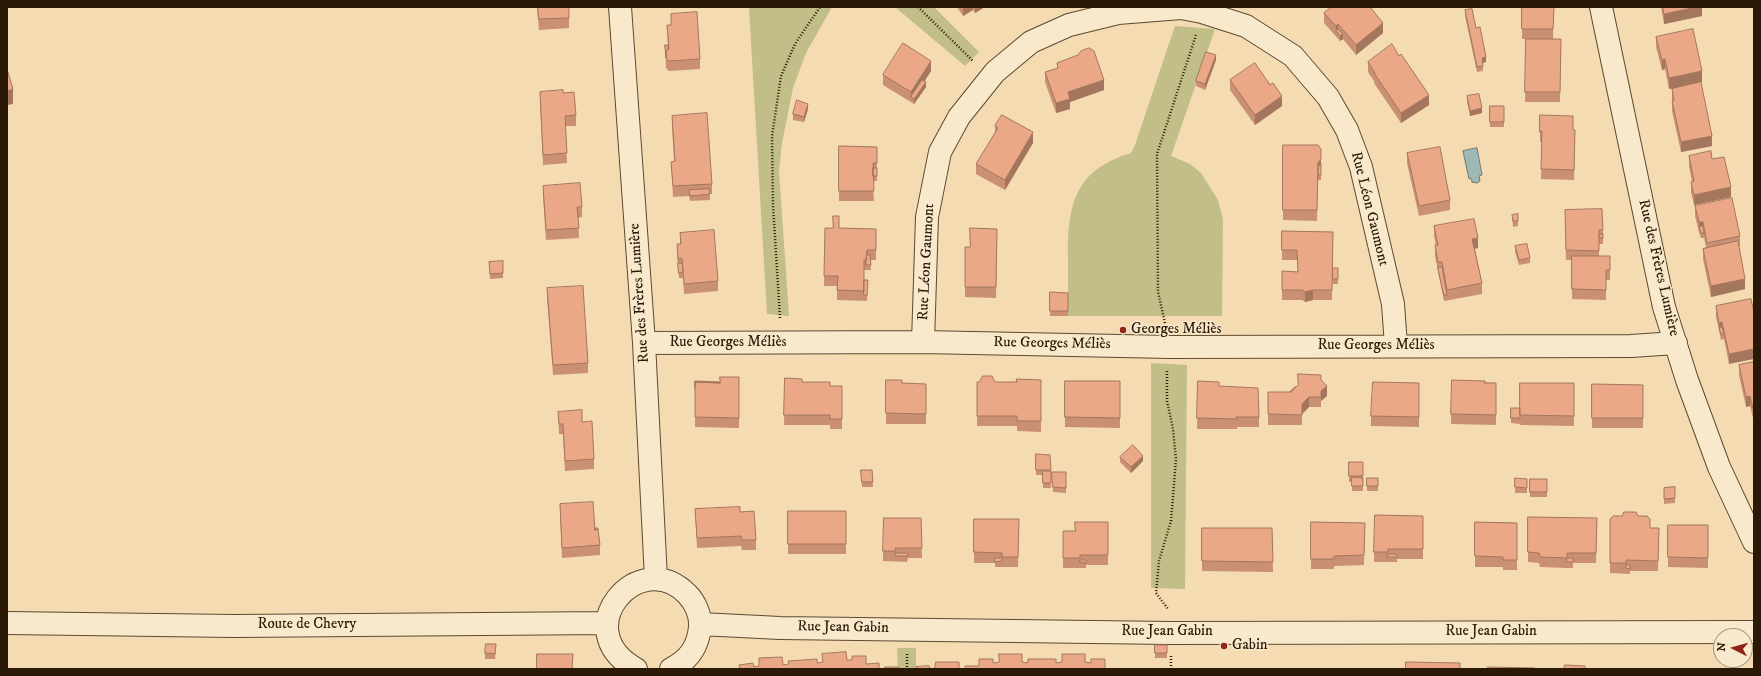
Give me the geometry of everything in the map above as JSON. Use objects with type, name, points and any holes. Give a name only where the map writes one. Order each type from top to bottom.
[{"type":"street","name":"Rue des Frères Lumière","points":[[620,7],[644,343],[656,579]]},
{"type":"street","name":"Rue des Frères Lumière","points":[[1601,7],[1664,307],[1719,467],[1754,542]]},
{"type":"street","name":"Rue Léon Gaumont","points":[[923,342],[927,217],[940,152],[959,117],[995,72],[1032,42],[1069,25],[1118,13],[1181,8],[1202,12],[1246,26],[1292,56],[1328,97],[1347,130],[1361,167],[1391,297],[1396,346]]},
{"type":"street","name":"Rue Georges Méliès","points":[[644,343],[923,342],[1170,347],[1631,346],[1676,343]]},
{"type":"street","points":[[636,669],[624,662],[614,651],[609,638],[607,623],[610,609],[618,597],[628,587],[641,581],[656,579],[669,582],[681,588],[691,598],[698,610],[700,624],[698,639],[692,653],[681,664],[671,669]]},
{"type":"street","name":"Route de Chevry","points":[[7,624],[234,626],[607,623]]},
{"type":"street","name":"Rue Jean Gabin","points":[[700,624],[780,628],[1171,633],[1754,632]]},
{"type":"path","points":[[781,342],[773,205],[772,136],[781,76],[795,44],[820,7]]},
{"type":"path","points":[[918,7],[990,78]]},
{"type":"shaded area","points":[[749,7],[832,7],[806,53],[793,88],[782,143],[779,171],[789,316],[767,314]]},
{"type":"shaded area","points":[[895,7],[934,7],[979,52],[965,66]]},
{"type":"shaded area","points":[[1175,26],[1215,29],[1171,156],[1190,164],[1201,173],[1218,200],[1223,219],[1222,316],[1068,316],[1068,236],[1073,204],[1079,190],[1087,179],[1098,169],[1113,160],[1131,153]]},
{"type":"shaded area","points":[[1151,363],[1187,365],[1185,589],[1151,588]]},
{"type":"shaded area","points":[[897,648],[916,648],[916,669],[898,669]]},
{"type":"water","points":[[1477,148],[1482,175],[1479,176],[1480,181],[1477,183],[1472,182],[1471,178],[1469,179],[1463,151]]},
{"type":"building","points":[[538,7],[569,7],[569,18],[539,19]]},
{"type":"building","points":[[1332,7],[1370,7],[1383,23],[1356,45],[1338,24],[1336,26],[1324,13]]},
{"type":"building","points":[[1522,7],[1554,7],[1553,29],[1522,29]]},
{"type":"building","points":[[1663,7],[1697,7],[1664,14]]},
{"type":"building","points":[[1472,9],[1476,28],[1480,27],[1486,57],[1482,58],[1483,66],[1477,67],[1465,10]]},
{"type":"building","points":[[697,12],[700,59],[669,61],[666,58],[666,52],[669,49],[667,25],[671,25],[671,14]]},
{"type":"building","points":[[1338,29],[1343,34],[1340,36],[1336,31]]},
{"type":"building","points":[[1693,29],[1702,71],[1669,78],[1665,59],[1662,60],[1656,37]]},
{"type":"building","points":[[1526,39],[1561,39],[1560,92],[1525,92]]},
{"type":"building","points":[[903,43],[931,61],[911,92],[883,75]]},
{"type":"building","points":[[1392,44],[1399,56],[1401,54],[1429,95],[1401,113],[1368,62]]},
{"type":"building","points":[[665,45],[668,45],[666,57]]},
{"type":"building","points":[[1089,48],[1094,51],[1104,80],[1068,92],[1070,99],[1056,103],[1045,72],[1058,68],[1057,63],[1078,55],[1081,51]]},
{"type":"building","points":[[1206,52],[1216,55],[1205,84],[1196,81]]},
{"type":"building","points":[[1255,63],[1270,85],[1273,83],[1282,96],[1255,115],[1230,80]]},
{"type":"building","points":[[7,69],[13,89],[7,91]]},
{"type":"building","points":[[922,80],[926,82],[914,99],[911,97]]},
{"type":"building","points":[[1701,82],[1712,136],[1681,142],[1672,101],[1674,101],[1672,89]]},
{"type":"building","points":[[563,90],[563,93],[574,92],[576,115],[565,116],[567,153],[543,155],[540,92]]},
{"type":"building","points":[[1479,94],[1482,108],[1470,111],[1467,96]]},
{"type":"building","points":[[797,100],[808,104],[804,117],[793,114]]},
{"type":"building","points":[[1490,106],[1504,106],[1504,122],[1490,122]]},
{"type":"building","points":[[707,113],[712,184],[673,186],[671,162],[675,161],[672,116]]},
{"type":"building","points":[[1002,115],[1033,132],[1005,180],[976,164],[998,128],[995,126]]},
{"type":"building","points":[[1540,115],[1573,116],[1573,130],[1575,130],[1574,170],[1541,169],[1542,131],[1540,132]]},
{"type":"building","points":[[1283,145],[1318,145],[1321,149],[1321,159],[1318,163],[1317,210],[1283,210]]},
{"type":"building","points":[[839,146],[877,147],[877,163],[873,163],[874,191],[839,191]]},
{"type":"building","points":[[1440,147],[1450,200],[1419,206],[1407,153]]},
{"type":"building","points":[[1711,151],[1712,159],[1724,157],[1731,187],[1694,195],[1691,182],[1694,181],[1689,156]]},
{"type":"building","points":[[1321,164],[1321,175],[1318,175],[1318,167]]},
{"type":"building","points":[[873,168],[877,168],[877,176],[873,176]]},
{"type":"building","points":[[580,183],[582,207],[577,207],[579,228],[546,230],[543,186]]},
{"type":"building","points":[[709,189],[710,194],[690,196],[689,190]]},
{"type":"building","points":[[1732,198],[1740,236],[1707,243],[1703,222],[1699,222],[1695,206]]},
{"type":"building","points":[[1602,209],[1603,230],[1599,230],[1599,251],[1566,250],[1565,210]]},
{"type":"building","points":[[1518,214],[1518,221],[1513,221],[1512,215]]},
{"type":"building","points":[[833,216],[839,216],[839,228],[876,229],[876,250],[867,250],[866,260],[864,260],[864,291],[837,290],[838,276],[824,276],[825,228],[833,228]]},
{"type":"building","points":[[1474,219],[1478,238],[1472,239],[1482,283],[1447,290],[1442,262],[1438,262],[1435,245],[1438,245],[1434,226]]},
{"type":"building","points":[[1703,226],[1704,233],[1701,233],[1699,227]]},
{"type":"building","points":[[970,228],[997,229],[996,287],[965,287],[965,247],[970,247]]},
{"type":"building","points":[[714,230],[718,281],[684,284],[682,258],[678,259],[677,244],[681,244],[680,233]]},
{"type":"building","points":[[1282,231],[1333,232],[1332,290],[1313,290],[1305,292],[1302,290],[1282,290],[1282,271],[1298,272],[1297,250],[1282,250]]},
{"type":"building","points":[[1603,234],[1603,238],[1599,238],[1599,235]]},
{"type":"building","points":[[1738,241],[1745,279],[1711,286],[1703,249]]},
{"type":"building","points":[[1527,244],[1530,258],[1519,260],[1515,246]]},
{"type":"building","points":[[867,255],[870,255],[871,265],[866,265]]},
{"type":"building","points":[[1572,256],[1610,256],[1610,270],[1606,270],[1606,290],[1572,289]]},
{"type":"building","points":[[503,261],[503,273],[490,274],[489,262]]},
{"type":"building","points":[[678,263],[682,263],[683,272],[679,273]]},
{"type":"building","points":[[1438,267],[1442,267],[1447,295],[1444,295]]},
{"type":"building","points":[[1333,268],[1338,268],[1338,279],[1333,279]]},
{"type":"building","points":[[864,280],[868,280],[867,296],[864,295]]},
{"type":"building","points":[[583,286],[588,363],[553,365],[547,288]]},
{"type":"building","points":[[1050,292],[1068,293],[1068,311],[1050,311]]},
{"type":"building","points":[[1751,299],[1754,312],[1754,349],[1729,354],[1722,322],[1719,323],[1716,306]]},
{"type":"building","points":[[1722,327],[1724,334],[1721,334],[1719,328]]},
{"type":"building","points":[[1754,362],[1753,408],[1750,396],[1746,397],[1739,365]]},
{"type":"building","points":[[1298,374],[1321,375],[1321,380],[1327,386],[1321,391],[1321,397],[1309,397],[1302,404],[1302,415],[1268,414],[1268,392],[1291,392],[1298,385]]},
{"type":"building","points":[[983,376],[992,376],[995,382],[1017,382],[1016,379],[1041,380],[1041,421],[1017,421],[1017,416],[977,416],[977,382],[979,382]]},
{"type":"building","points":[[720,377],[739,377],[739,418],[695,417],[695,382],[720,383]]},
{"type":"building","points":[[785,378],[802,379],[802,382],[830,382],[830,386],[842,386],[842,419],[830,419],[830,415],[784,415]]},
{"type":"building","points":[[886,380],[902,380],[902,383],[926,384],[926,414],[886,413]]},
{"type":"building","points":[[1452,380],[1485,381],[1484,383],[1496,383],[1496,415],[1451,414]]},
{"type":"building","points":[[1065,381],[1120,381],[1120,418],[1065,417]]},
{"type":"building","points":[[1198,381],[1219,382],[1219,386],[1258,388],[1259,417],[1236,417],[1237,419],[1197,418]]},
{"type":"building","points":[[695,382],[720,382],[720,383]]},
{"type":"building","points":[[1373,382],[1419,383],[1419,417],[1371,416]]},
{"type":"building","points":[[1520,383],[1574,383],[1574,416],[1520,415]]},
{"type":"building","points":[[1592,384],[1643,385],[1643,418],[1592,418]]},
{"type":"building","points":[[1511,408],[1520,408],[1520,418],[1511,418]]},
{"type":"building","points":[[582,410],[582,422],[592,421],[594,459],[565,461],[563,424],[559,424],[558,412]]},
{"type":"building","points":[[1133,445],[1143,456],[1131,467],[1120,457]]},
{"type":"building","points":[[1036,454],[1050,455],[1051,470],[1036,470]]},
{"type":"building","points":[[1349,462],[1363,462],[1363,476],[1349,476]]},
{"type":"building","points":[[861,470],[872,470],[873,482],[862,482]]},
{"type":"building","points":[[1043,471],[1051,471],[1051,483],[1043,483]]},
{"type":"building","points":[[1052,472],[1066,472],[1066,488],[1053,487]]},
{"type":"building","points":[[1352,477],[1363,478],[1363,486],[1352,486]]},
{"type":"building","points":[[1367,478],[1378,478],[1378,486],[1367,486]]},
{"type":"building","points":[[1515,478],[1527,479],[1527,488],[1515,487]]},
{"type":"building","points":[[1530,479],[1547,479],[1547,492],[1530,492]]},
{"type":"building","points":[[1675,487],[1675,498],[1664,499],[1664,488]]},
{"type":"building","points":[[593,502],[595,530],[598,529],[600,545],[562,548],[560,504]]},
{"type":"building","points":[[740,507],[740,512],[754,511],[756,540],[742,540],[741,536],[697,538],[695,509]]},
{"type":"building","points":[[788,511],[846,511],[846,544],[788,544]]},
{"type":"building","points":[[1624,512],[1636,512],[1638,516],[1647,516],[1650,519],[1650,528],[1659,528],[1658,561],[1626,560],[1626,563],[1610,563],[1610,519],[1613,516],[1622,516]]},
{"type":"building","points":[[1375,515],[1423,516],[1423,549],[1388,549],[1388,552],[1374,552]]},
{"type":"building","points":[[1528,517],[1597,518],[1596,553],[1567,553],[1567,558],[1540,557],[1539,553],[1528,552]]},
{"type":"building","points":[[884,518],[921,518],[922,548],[895,548],[896,551],[883,551]]},
{"type":"building","points":[[974,519],[1019,519],[1018,557],[1002,557],[1002,553],[974,552]]},
{"type":"building","points":[[1075,522],[1108,522],[1108,555],[1080,555],[1080,558],[1063,558],[1063,531],[1075,531]]},
{"type":"building","points":[[1311,522],[1365,523],[1364,555],[1334,556],[1334,559],[1311,559]]},
{"type":"building","points":[[1475,522],[1517,523],[1517,560],[1503,560],[1503,557],[1475,556]]},
{"type":"building","points":[[1668,525],[1708,525],[1708,558],[1668,557]]},
{"type":"building","points":[[1202,528],[1272,528],[1273,562],[1202,561]]},
{"type":"building","points":[[895,553],[908,553],[907,556],[896,556]]},
{"type":"building","points":[[1388,554],[1397,554],[1397,557],[1388,557]]},
{"type":"building","points":[[995,558],[1002,558],[1002,561],[995,562]]},
{"type":"building","points":[[1567,558],[1573,558],[1573,562],[1567,562]]},
{"type":"building","points":[[1080,560],[1086,560],[1086,563],[1080,562]]},
{"type":"building","points":[[1626,565],[1630,565],[1630,569],[1626,568]]},
{"type":"building","points":[[486,644],[496,644],[495,654],[485,653]]},
{"type":"building","points":[[1155,645],[1167,645],[1167,653],[1155,653]]},
{"type":"building","points":[[846,652],[847,660],[852,660],[852,656],[866,656],[866,664],[879,663],[879,669],[740,669],[739,665],[753,663],[754,667],[759,666],[759,658],[782,657],[783,665],[789,664],[788,661],[817,659],[817,663],[823,662],[822,654]]},
{"type":"building","points":[[537,654],[573,654],[572,669],[537,669]]},
{"type":"building","points":[[999,654],[1022,654],[1022,662],[1028,663],[1028,659],[1056,659],[1056,663],[1062,662],[1062,654],[1085,654],[1085,662],[1091,663],[1091,659],[1105,659],[1105,669],[965,669],[965,666],[979,666],[979,659],[993,659],[993,663],[999,662]]},
{"type":"building","points":[[936,662],[959,662],[959,669],[935,669]]},
{"type":"building","points":[[1406,662],[1460,663],[1460,669],[1406,669]]},
{"type":"building","points":[[1565,665],[1585,666],[1585,669],[1564,669]]},
{"type":"building","points":[[929,666],[930,669],[916,669],[916,667]]},
{"type":"building","points":[[885,667],[899,667],[899,669],[885,669]]},
{"type":"building","points":[[1488,667],[1535,668],[1535,669],[1488,669]]},
{"type":"place","name":"Georges Méliès","points":[[1123,330]]},
{"type":"place","name":"Gabin","points":[[1224,646]]}]
